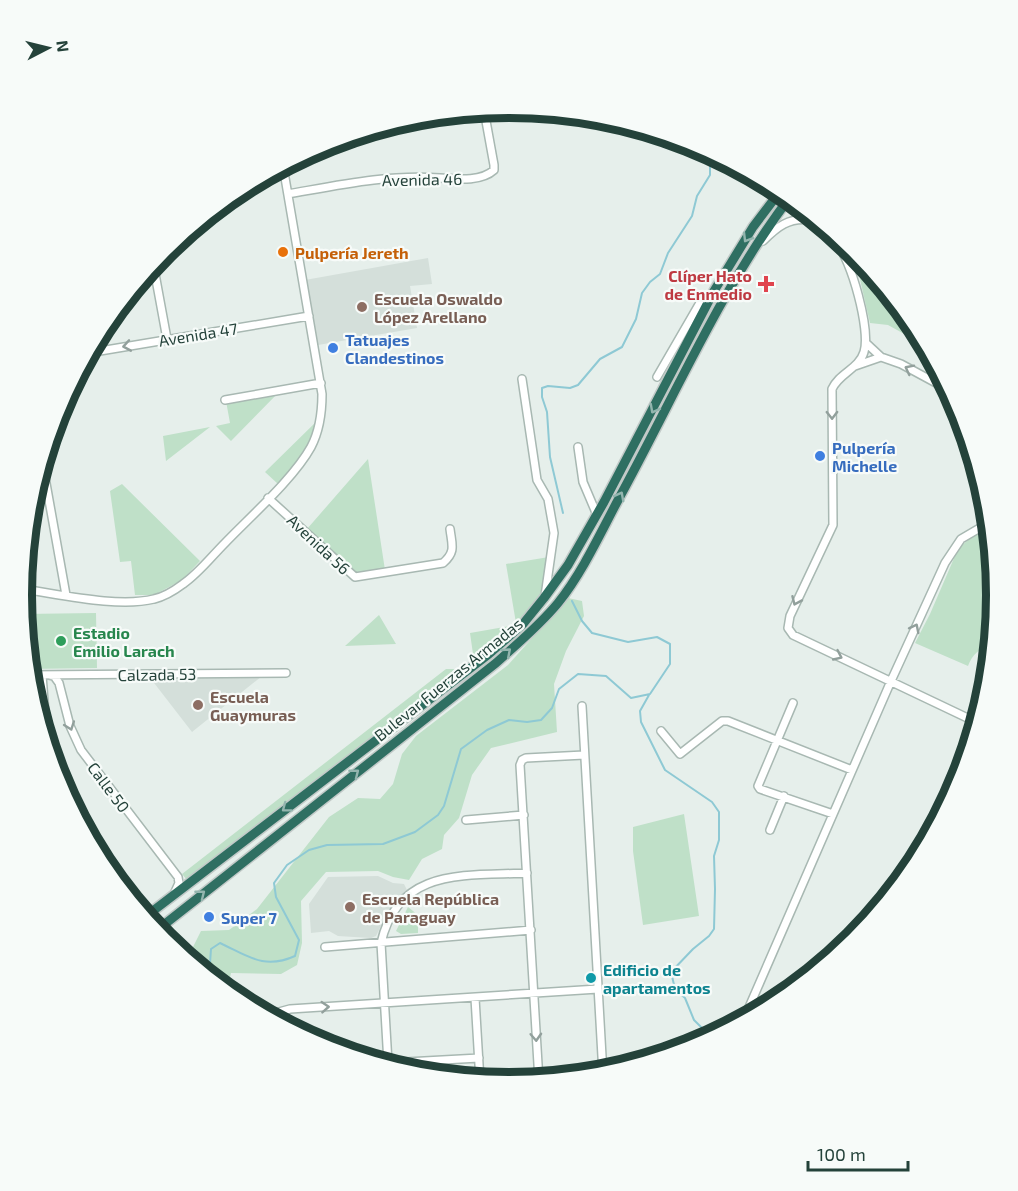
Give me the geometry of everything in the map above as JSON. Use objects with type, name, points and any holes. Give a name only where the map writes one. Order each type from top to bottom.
[{"type":"highway","name":"Bulevar Fuerzas Armadas","points":[[151,912],[489,654],[523,624],[568,565],[658,401],[714,291],[753,227],[775,198]]},
{"type":"highway","name":"Bulevar Fuerzas Armadas","points":[[164,925],[496,663],[531,632],[558,602],[584,564],[725,295],[762,233],[784,205]]},
{"type":"street","name":"Avenida 46","points":[[288,194],[399,177],[450,179],[484,176],[494,170],[486,119]]},
{"type":"street","points":[[32,590],[129,601],[155,599],[184,584],[297,468],[311,447],[319,428],[322,412],[321,383],[284,174]]},
{"type":"street","points":[[747,259],[776,228],[795,220],[804,220]]},
{"type":"street","points":[[843,254],[851,268],[866,343],[860,360],[835,382],[832,389],[833,525],[788,619],[788,628],[793,635],[970,719]]},
{"type":"street","points":[[155,275],[167,339]]},
{"type":"street","points":[[657,377],[701,301],[714,291]]},
{"type":"street","name":"Avenida 47","points":[[99,351],[309,315]]},
{"type":"street","points":[[866,343],[881,357],[937,383]]},
{"type":"street","points":[[854,366],[881,357]]},
{"type":"street","points":[[522,380],[537,480],[548,499],[554,533],[544,598]]},
{"type":"street","points":[[225,400],[321,383]]},
{"type":"street","points":[[578,447],[583,482],[597,515]]},
{"type":"street","points":[[46,482],[66,595]]},
{"type":"street","name":"Avenida 56","points":[[268,498],[355,577],[443,563],[453,552],[450,529]]},
{"type":"street","points":[[747,1010],[891,681],[950,554],[961,539],[981,527]]},
{"type":"street","name":"Calzada 53","points":[[39,675],[286,673]]},
{"type":"street","points":[[46,675],[47,713]]},
{"type":"street","name":"Calle 50","points":[[46,675],[54,676],[59,683],[70,726],[81,750],[177,876],[179,883],[175,892]]},
{"type":"street","points":[[793,703],[758,786],[760,789],[833,814]]},
{"type":"street","points":[[582,706],[602,1064]]},
{"type":"street","points":[[661,731],[680,754],[722,721],[728,721],[852,770]]},
{"type":"street","points":[[538,1072],[520,765],[526,758],[584,755]]},
{"type":"street","points":[[770,830],[784,796]]},
{"type":"street","points":[[466,820],[524,816]]},
{"type":"street","points":[[386,1057],[381,943],[393,910],[417,887],[434,880],[527,873]]},
{"type":"street","points":[[325,946],[531,930]]},
{"type":"street","points":[[277,1013],[290,1009],[598,989]]},
{"type":"street","points":[[475,998],[480,1072]]},
{"type":"street","points":[[409,1062],[479,1058]]},
{"type":"shaded area","name":"Escuela Oswaldo López Arellano","points":[[428,258],[432,284],[410,286],[417,328],[318,345],[305,280]]},
{"type":"shaded area","name":"Escuela Guaymuras","points":[[262,676],[192,732],[151,679]]},
{"type":"shaded area","name":"Escuela República de Paraguay","points":[[378,876],[393,883],[404,884],[407,890],[389,910],[376,936],[371,938],[338,936],[329,931],[311,933],[309,904],[328,877]]},
{"type":"green space","points":[[858,270],[888,305],[911,338],[888,325],[870,323]]},
{"type":"green space","points":[[279,392],[231,441],[216,426],[230,423],[226,401]]},
{"type":"green space","points":[[319,419],[308,446],[278,484],[265,472]]},
{"type":"green space","points":[[210,427],[166,461],[163,436]]},
{"type":"green space","points":[[368,459],[385,570],[356,574],[307,529]]},
{"type":"green space","points":[[122,484],[200,561],[182,580],[154,595],[135,595],[131,561],[120,562],[110,491]]},
{"type":"green space","points":[[982,532],[986,595],[983,649],[977,652],[968,666],[915,643],[958,549]]},
{"type":"green space","points":[[549,557],[542,595],[516,623],[506,564]]},
{"type":"green space","points":[[568,598],[582,601],[584,616],[566,651],[554,684],[557,732],[491,748],[472,775],[459,818],[444,835],[442,849],[422,859],[409,880],[378,871],[326,872],[301,901],[302,943],[297,965],[281,974],[231,973],[229,982],[191,952],[201,931],[229,930],[257,909],[329,817],[358,798],[380,799],[393,784],[402,754],[416,736],[508,665]]},
{"type":"green space","name":"Estadio Emilio Larach","points":[[96,613],[97,668],[38,669],[33,614]]},
{"type":"green space","points":[[379,615],[396,644],[345,646]]},
{"type":"green space","points":[[510,626],[474,661],[470,633]]},
{"type":"green space","points":[[446,669],[464,669],[187,880],[182,874]]},
{"type":"green space","points":[[684,814],[699,916],[643,925],[633,851],[633,827]]},
{"type":"green space","points":[[408,907],[418,915],[418,933],[401,934],[396,931]]},
{"type":"waterway","points":[[563,513],[550,457],[547,412],[542,397],[542,388],[548,386],[570,388],[578,385],[600,359],[622,347],[636,319],[642,293],[660,274],[668,253],[692,216],[697,196],[710,175],[710,162]]},
{"type":"waterway","points":[[862,275],[866,283],[871,284]]},
{"type":"waterway","points":[[210,967],[211,949],[220,943],[256,960],[274,962],[295,956],[299,940],[276,897],[274,883],[287,865],[309,850],[327,845],[383,844],[415,832],[438,815],[444,806],[461,749],[487,730],[509,720],[527,722],[541,720],[552,708],[559,689],[578,674],[606,676],[631,698],[650,694],[670,664],[670,644],[657,637],[628,642],[592,633],[582,621],[572,601]]},
{"type":"waterway","points":[[649,695],[640,711],[641,722],[665,770],[712,802],[719,812],[719,840],[714,856],[714,929],[671,972],[675,989],[685,998],[694,1020],[705,1031]]},
{"type":"place","name":"Pulpería Jereth","points":[[283,252]]},
{"type":"place","name":"Clíper Hato de Enmedio","points":[[766,284]]},
{"type":"place","name":"Escuela Oswaldo López Arellano","points":[[362,307]]},
{"type":"place","name":"Tatuajes Clandestinos","points":[[333,348]]},
{"type":"place","name":"Pulpería Michelle","points":[[820,456]]},
{"type":"place","name":"Estadio Emilio Larach","points":[[61,641]]},
{"type":"place","name":"Escuela Guaymuras","points":[[198,705]]},
{"type":"place","name":"Escuela República de Paraguay","points":[[350,907]]},
{"type":"place","name":"Super 7","points":[[209,917]]},
{"type":"place","name":"Edificio de apartamentos","points":[[591,978]]}]
